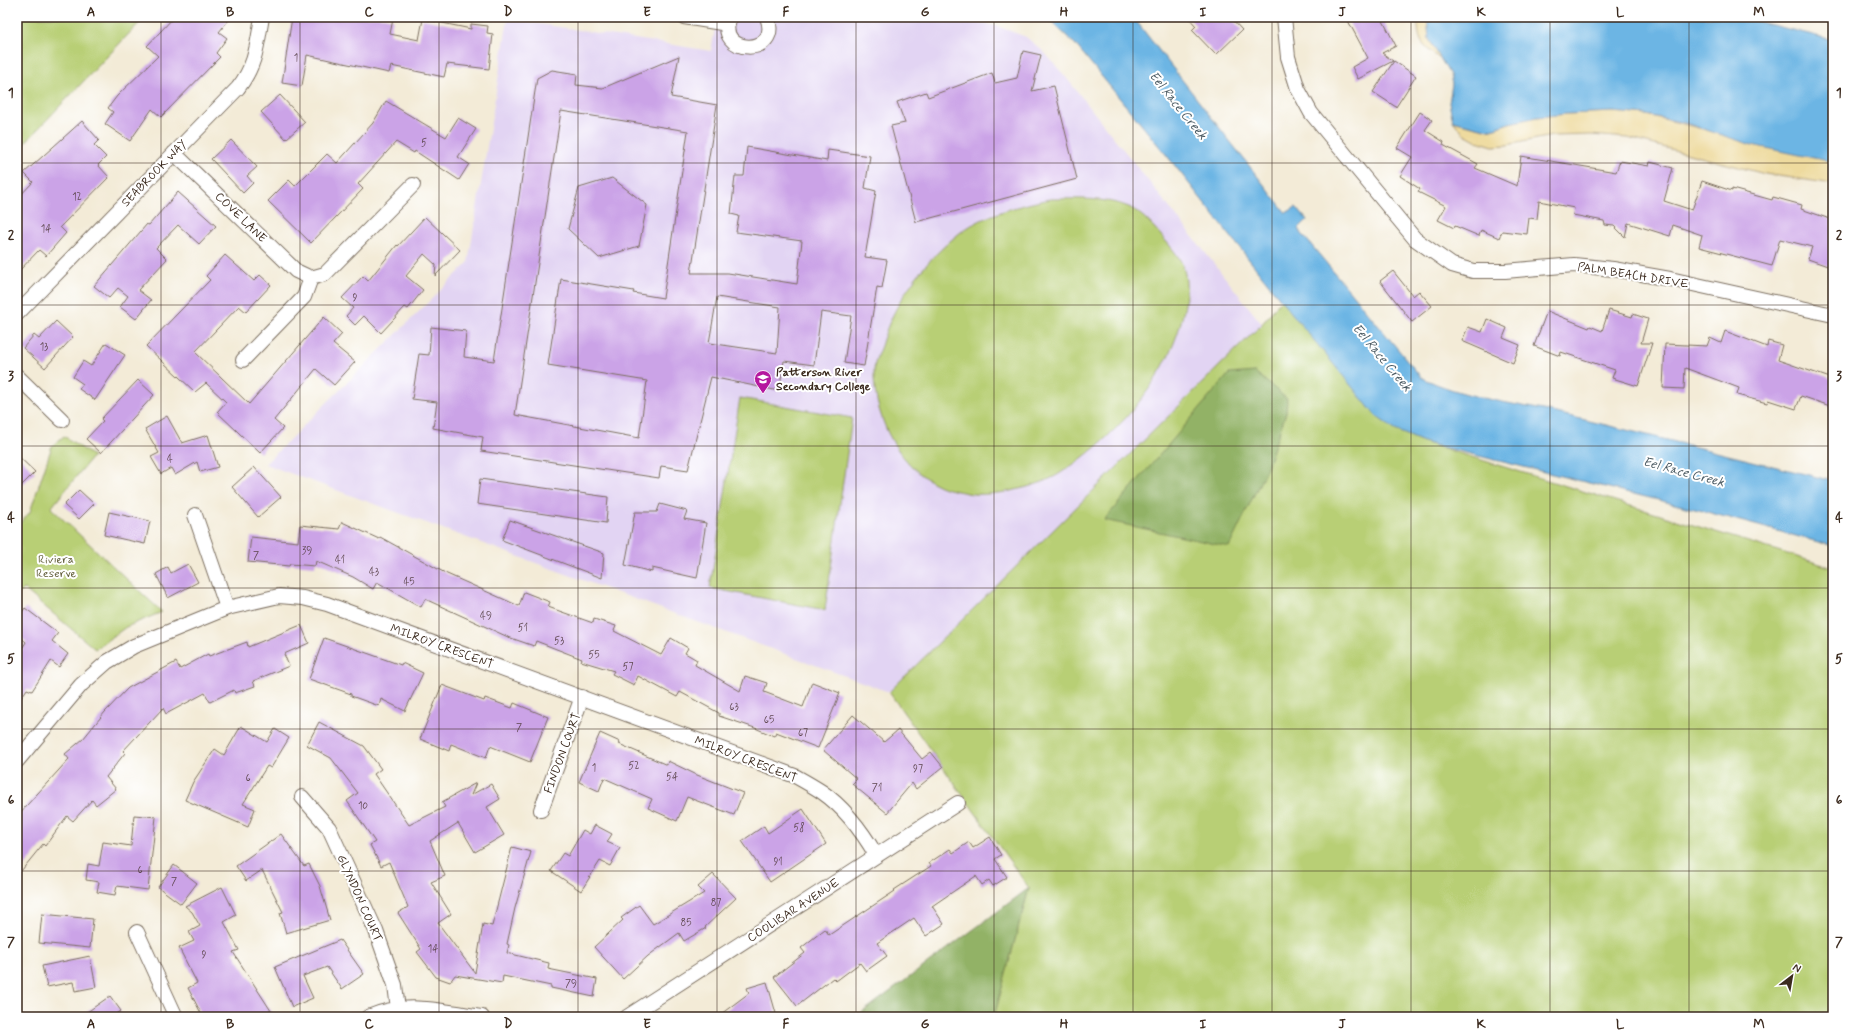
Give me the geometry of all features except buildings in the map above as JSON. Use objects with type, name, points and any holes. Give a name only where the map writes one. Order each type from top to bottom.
[{"type":"street","name":"SEABROOK WAY","points":[[17,314],[246,78],[256,53],[262,17]]},
{"type":"street","points":[[684,17],[729,20],[728,32],[732,40],[738,45],[751,48],[762,43],[767,36],[770,26],[768,17]]},
{"type":"street","name":"PALM BEACH DRIVE","points":[[1284,17],[1288,57],[1298,89],[1312,113],[1415,240],[1452,265],[1473,271],[1505,271],[1574,265],[1613,269],[1670,279],[1833,315]]},
{"type":"street","name":"COVE LANE","points":[[174,153],[296,271],[311,278]]},
{"type":"street","points":[[243,360],[304,297],[311,278],[325,274],[413,185]]},
{"type":"street","points":[[17,376],[62,420]]},
{"type":"street","points":[[194,515],[228,608]]},
{"type":"street","name":"MILROY CRESCENT","points":[[17,761],[81,686],[107,662],[134,646],[228,608],[279,596],[303,598],[326,604],[795,776],[823,792],[849,816],[865,837],[876,855]]},
{"type":"street","name":"FINDON COURT","points":[[541,810],[582,697]]},
{"type":"street","name":"GLYNDON COURT","points":[[302,797],[329,828],[376,931],[395,984],[398,1009]]},
{"type":"street","name":"COOLIBAR AVENUE","points":[[628,1017],[958,803]]},
{"type":"street","points":[[137,932],[176,1017]]},
{"type":"street","points":[[368,1017],[383,1011],[398,1009],[428,1009],[482,1017]]},
{"type":"shaded area","name":"Patterson River Secondary College","points":[[717,17],[938,17],[997,26],[1026,37],[1044,52],[1064,75],[1262,324],[889,692],[265,464],[468,263],[508,19],[711,51]]},
{"type":"green space","points":[[17,17],[145,17],[17,151]]},
{"type":"green space","points":[[1050,199],[1100,200],[1120,204],[1139,213],[1157,230],[1177,255],[1183,266],[1186,280],[1183,315],[1173,345],[1163,367],[1134,408],[1098,445],[1059,474],[1050,479],[1027,487],[1001,493],[967,493],[943,487],[932,482],[916,471],[903,457],[892,441],[882,418],[877,402],[874,369],[887,329],[902,298],[912,283],[947,243],[961,232],[992,215],[1015,207]]},
{"type":"green space","points":[[1281,300],[1376,416],[1395,430],[1426,443],[1833,568],[1833,1017],[994,1017],[1029,888],[889,692],[1262,324]]},
{"type":"green space","points":[[1255,372],[1287,399],[1286,413],[1266,470],[1229,547],[1104,520],[1229,374]]},
{"type":"green space","points":[[740,398],[852,418],[825,610],[710,588]]},
{"type":"green space","name":"Riviera Reserve","points":[[64,436],[93,456],[51,508],[162,612],[126,627],[95,649],[24,589],[17,596],[17,520],[20,523],[30,512],[52,446]]},
{"type":"green space","points":[[1029,888],[994,1017],[856,1017]]},
{"type":"sand","points":[[1418,17],[1427,17],[1429,39],[1445,63],[1427,49],[1421,40],[1418,27]]},
{"type":"sand","points":[[1613,112],[1647,115],[1833,162],[1833,184],[1765,174],[1628,138],[1591,135],[1552,136],[1507,145],[1493,146],[1477,141],[1463,133],[1453,121],[1489,130],[1509,123],[1537,117]]},
{"type":"water","name":"Eel Race Creek","points":[[1044,17],[1133,17],[1286,213],[1296,207],[1307,220],[1298,229],[1421,377],[1452,390],[1469,395],[1556,413],[1833,481],[1833,546],[1707,512],[1426,443],[1395,430],[1376,416],[1281,300],[1168,157],[1075,44],[1052,22]]},
{"type":"water","points":[[1427,17],[1740,17],[1833,40],[1833,162],[1752,145],[1685,123],[1647,115],[1613,112],[1566,114],[1537,117],[1509,123],[1489,130],[1453,121],[1449,103],[1452,84],[1450,75],[1429,39]]},
{"type":"place","name":"Patterson River Secondary College","points":[[763,394]]}]
